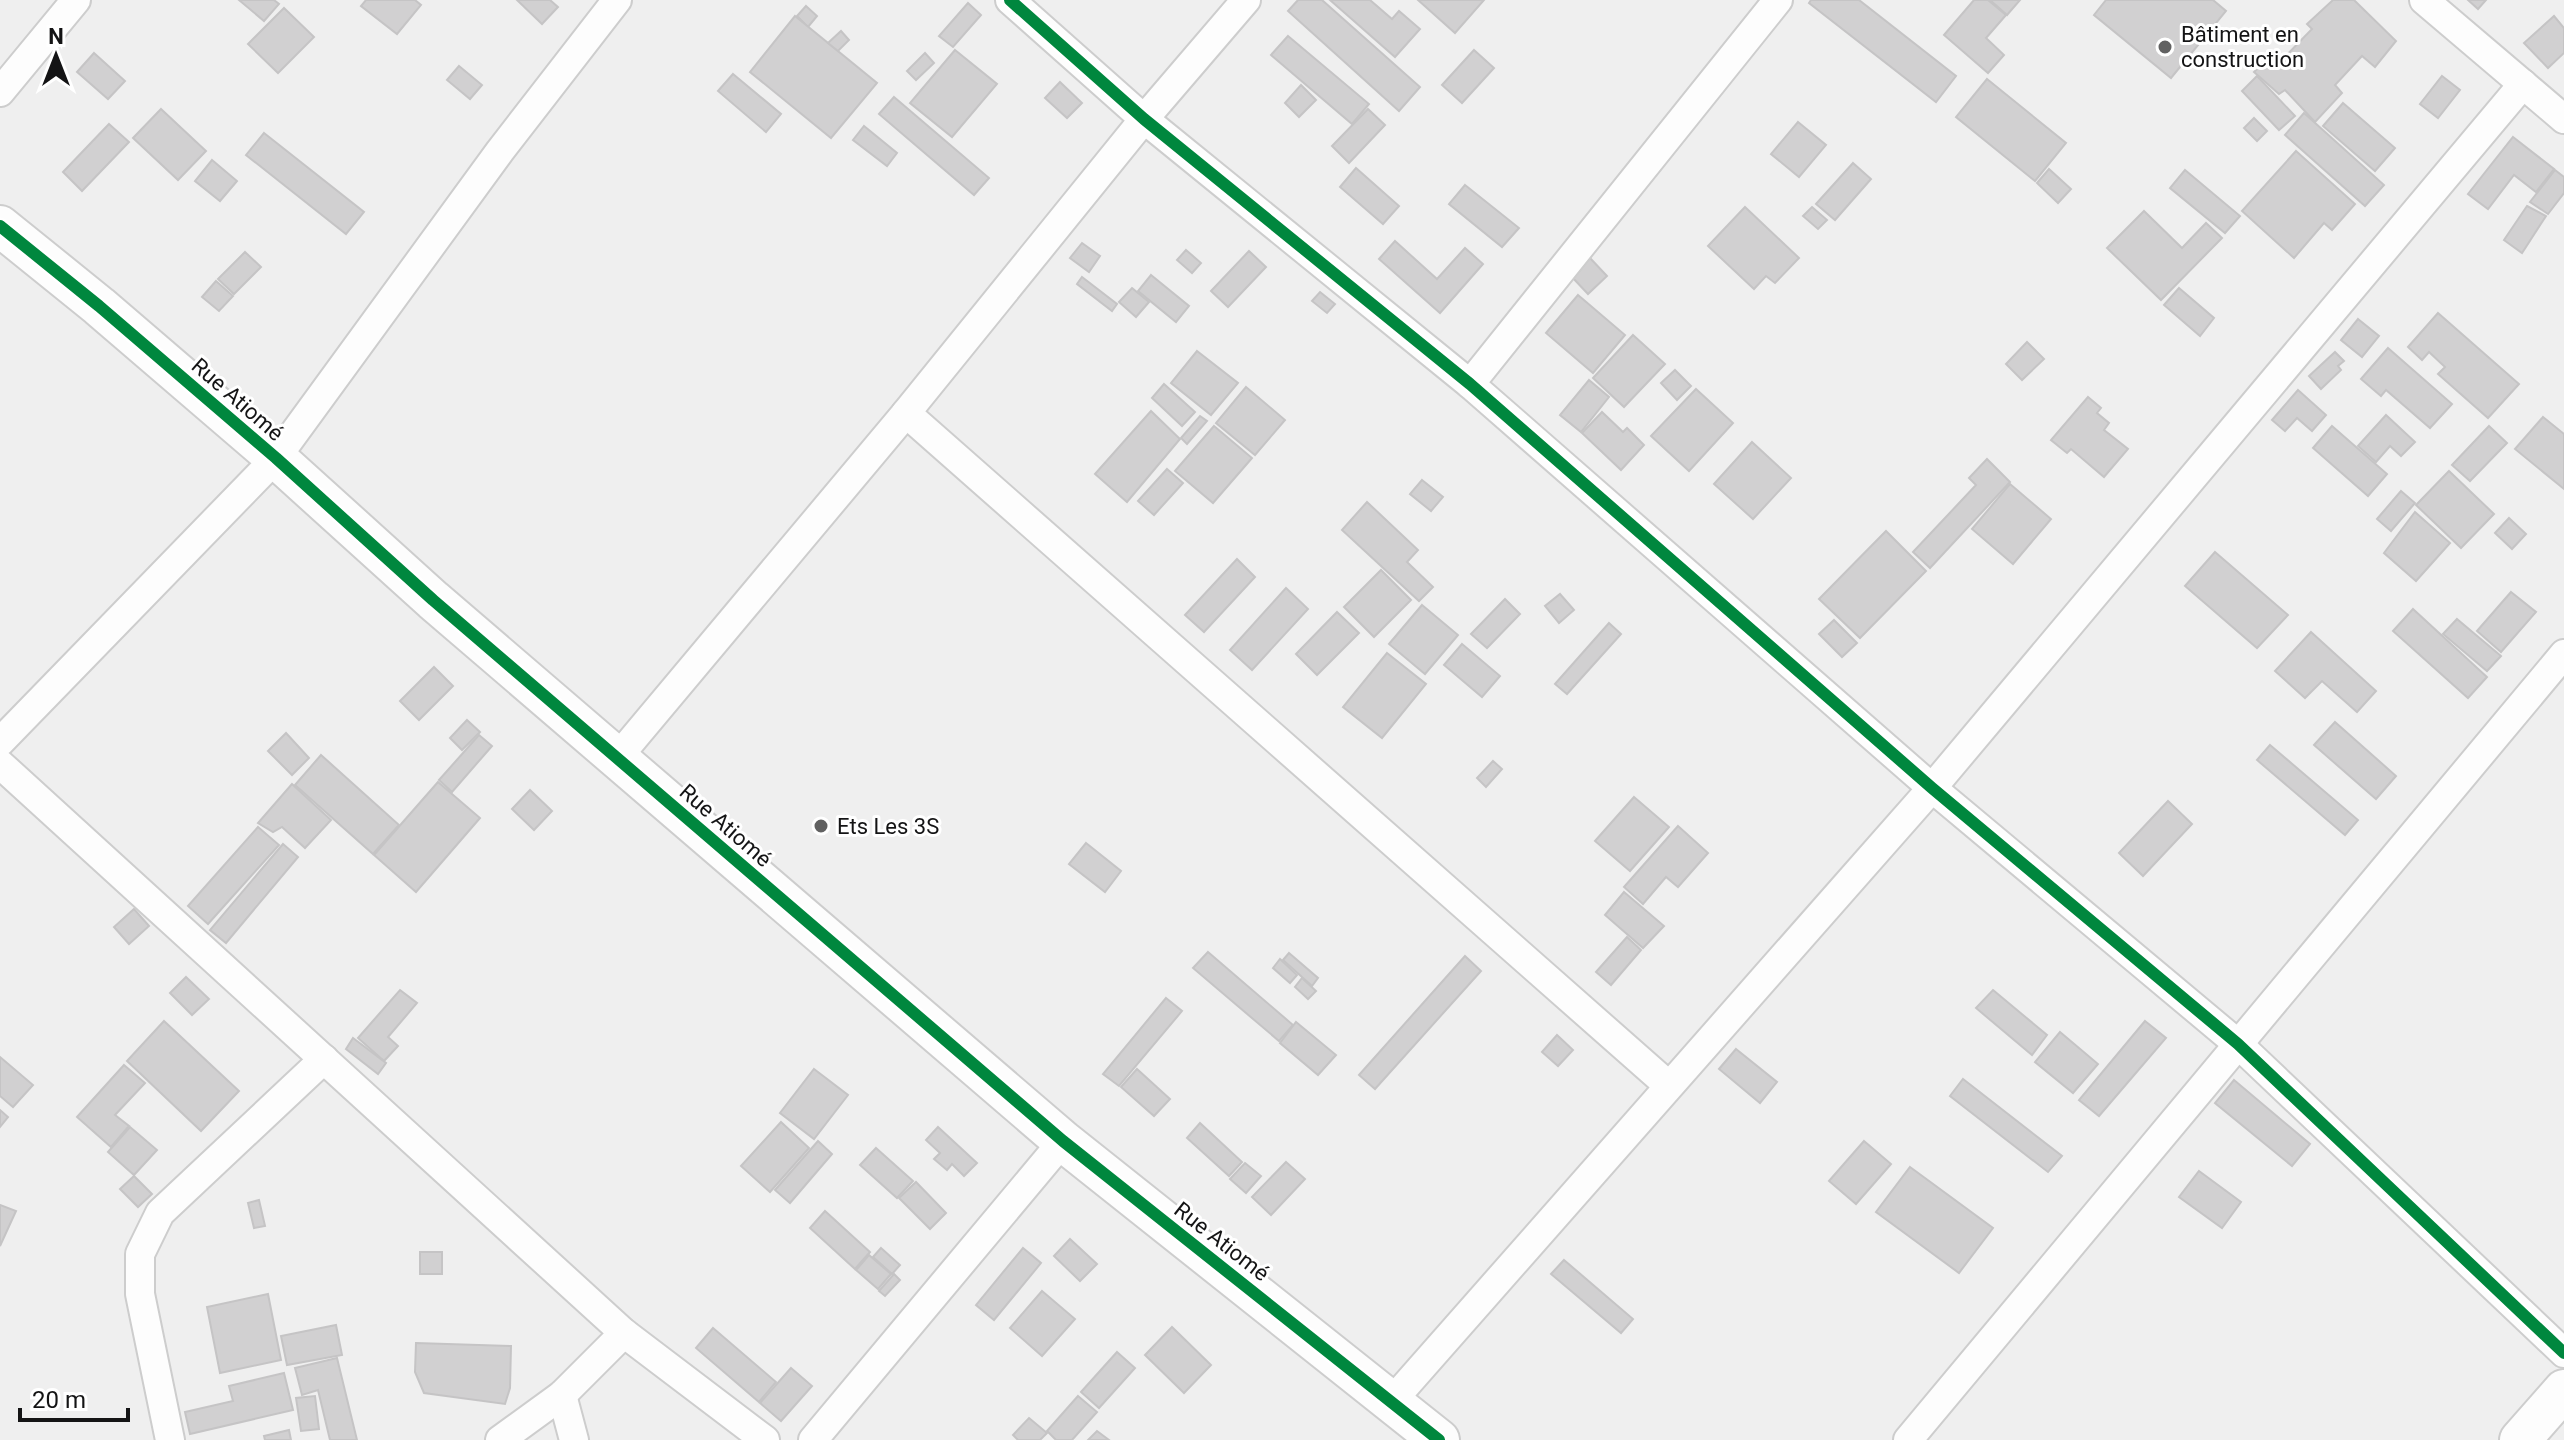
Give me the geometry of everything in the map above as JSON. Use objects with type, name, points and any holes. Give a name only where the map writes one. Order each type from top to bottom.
[{"type":"street","points":[[0,92],[76,0]]},
{"type":"street","points":[[0,742],[276,458],[500,151],[617,0]]},
{"type":"street","points":[[1010,0],[1144,119],[1470,384],[1932,788],[2238,1044],[2564,1353]]},
{"type":"street","points":[[617,758],[906,413],[1144,119],[1246,0]]},
{"type":"street","points":[[1470,384],[1778,0]]},
{"type":"street","points":[[2424,0],[2564,119]]},
{"type":"street","points":[[1392,1401],[1932,788],[2523,84]]},
{"type":"street","name":"Rue Atiomé","points":[[0,226],[99,306],[276,458],[433,600],[1063,1141],[1439,1440]]},
{"type":"street","points":[[906,413],[1668,1085]]},
{"type":"street","points":[[1908,1440],[2564,654]]},
{"type":"street","points":[[0,764],[624,1333],[765,1440]]},
{"type":"street","points":[[170,1440],[140,1294],[140,1254],[160,1213],[324,1059]]},
{"type":"street","points":[[813,1440],[1063,1141]]},
{"type":"street","points":[[500,1440],[562,1395],[624,1333]]},
{"type":"street","points":[[2520,1440],[2564,1390]]},
{"type":"street","points":[[562,1395],[574,1440]]},
{"type":"building","points":[[239,0],[274,0],[279,4],[264,21]]},
{"type":"building","points":[[366,0],[415,0],[421,5],[397,34],[361,6]]},
{"type":"building","points":[[517,0],[550,0],[558,7],[542,24]]},
{"type":"building","points":[[1298,0],[1322,0],[1420,87],[1399,111],[1288,11]]},
{"type":"building","points":[[1330,0],[1370,0],[1392,19],[1399,11],[1420,29],[1395,57]]},
{"type":"building","points":[[1418,0],[1484,0],[1455,33]]},
{"type":"building","points":[[1811,0],[1859,0],[1956,76],[1936,102],[1809,3]]},
{"type":"building","points":[[1974,0],[1988,0],[2006,15],[1986,38],[2004,55],[1988,73],[1944,35]]},
{"type":"building","points":[[1990,0],[2020,0],[2007,15]]},
{"type":"building","name":"Bâtiment en construction","points":[[2106,0],[2213,0],[2226,11],[2171,78],[2094,15]]},
{"type":"building","points":[[2333,0],[2354,0],[2396,41],[2375,67],[2362,56],[2335,85],[2342,93],[2315,122],[2285,90],[2279,94],[2254,72],[2267,60],[2276,66],[2312,29],[2307,24]]},
{"type":"building","points":[[2468,0],[2486,0],[2478,9]]},
{"type":"building","points":[[968,3],[981,15],[953,47],[939,36]]},
{"type":"building","points":[[806,6],[817,16],[808,27],[797,16]]},
{"type":"building","points":[[284,8],[314,37],[278,73],[248,44]]},
{"type":"building","points":[[795,16],[877,83],[831,138],[750,72]]},
{"type":"building","points":[[2554,16],[2564,28],[2564,53],[2548,68],[2524,43]]},
{"type":"building","points":[[841,31],[849,40],[838,51],[828,43]]},
{"type":"building","points":[[1288,36],[1369,104],[1352,124],[1271,55]]},
{"type":"building","points":[[955,50],[997,84],[952,137],[910,103]]},
{"type":"building","points":[[1474,50],[1494,68],[1462,103],[1442,85]]},
{"type":"building","points":[[94,53],[125,81],[108,99],[77,72]]},
{"type":"building","points":[[925,53],[934,63],[916,80],[907,71]]},
{"type":"building","points":[[459,66],[482,85],[470,99],[447,80]]},
{"type":"building","points":[[733,74],[781,114],[766,132],[718,91]]},
{"type":"building","points":[[2257,76],[2295,116],[2279,130],[2242,91]]},
{"type":"building","points":[[2442,76],[2460,90],[2438,118],[2420,104]]},
{"type":"building","points":[[1987,79],[2066,143],[2035,181],[1956,117]]},
{"type":"building","points":[[1060,82],[1082,103],[1067,118],[1045,98]]},
{"type":"building","points":[[1301,85],[1316,100],[1299,117],[1285,103]]},
{"type":"building","points":[[894,97],[989,178],[974,195],[879,114]]},
{"type":"building","points":[[2343,103],[2395,148],[2375,171],[2323,126]]},
{"type":"building","points":[[161,109],[206,151],[178,180],[133,138]]},
{"type":"building","points":[[1368,109],[1385,125],[1349,163],[1332,146]]},
{"type":"building","points":[[2304,113],[2384,185],[2365,206],[2285,135]]},
{"type":"building","points":[[2254,118],[2267,131],[2257,141],[2244,128]]},
{"type":"building","points":[[1798,122],[1826,145],[1799,177],[1771,154]]},
{"type":"building","points":[[109,124],[129,142],[82,191],[63,172]]},
{"type":"building","points":[[864,126],[897,153],[887,166],[853,140]]},
{"type":"building","points":[[264,133],[364,212],[346,234],[246,155]]},
{"type":"building","points":[[2513,137],[2554,169],[2536,192],[2514,175],[2488,209],[2468,194]]},
{"type":"building","points":[[2296,151],[2355,204],[2332,230],[2324,223],[2294,258],[2242,211]]},
{"type":"building","points":[[212,160],[237,181],[220,201],[195,181]]},
{"type":"building","points":[[1853,163],[1871,179],[1835,220],[1816,204]]},
{"type":"building","points":[[1356,168],[1399,206],[1383,224],[1340,187]]},
{"type":"building","points":[[2049,169],[2071,189],[2058,203],[2037,183]]},
{"type":"building","points":[[2185,170],[2240,216],[2225,233],[2170,188]]},
{"type":"building","points":[[2555,170],[2564,177],[2564,193],[2548,214],[2530,202]]},
{"type":"building","points":[[1465,185],[1519,228],[1502,247],[1449,204]]},
{"type":"building","points":[[2527,206],[2546,216],[2522,253],[2504,240]]},
{"type":"building","points":[[1745,207],[1799,258],[1775,283],[1766,276],[1754,289],[1708,246]]},
{"type":"building","points":[[1812,207],[1827,220],[1818,229],[1803,216]]},
{"type":"building","points":[[2144,211],[2182,248],[2206,223],[2222,238],[2161,300],[2107,248]]},
{"type":"building","points":[[1395,241],[1437,279],[1465,248],[1483,264],[1440,313],[1379,259]]},
{"type":"building","points":[[1082,243],[1100,256],[1089,272],[1070,258]]},
{"type":"building","points":[[1186,250],[1201,263],[1192,273],[1177,260]]},
{"type":"building","points":[[1249,251],[1266,267],[1228,307],[1211,291]]},
{"type":"building","points":[[245,252],[261,267],[234,294],[218,279]]},
{"type":"building","points":[[1590,258],[1607,276],[1588,294],[1571,276]]},
{"type":"building","points":[[1151,275],[1189,306],[1176,322],[1138,291]]},
{"type":"building","points":[[1082,277],[1117,304],[1112,311],[1077,284]]},
{"type":"building","points":[[216,281],[233,296],[219,311],[202,297]]},
{"type":"building","points":[[1132,288],[1149,302],[1136,317],[1119,302]]},
{"type":"building","points":[[2179,288],[2214,318],[2200,336],[2164,305]]},
{"type":"building","points":[[1320,292],[1335,304],[1327,313],[1312,301]]},
{"type":"building","points":[[1578,295],[1625,335],[1593,373],[1546,333]]},
{"type":"building","points":[[2438,313],[2519,384],[2488,418],[2438,374],[2445,367],[2429,352],[2422,360],[2408,347]]},
{"type":"building","points":[[2358,319],[2379,336],[2362,357],[2341,340]]},
{"type":"building","points":[[1633,335],[1665,364],[1624,407],[1593,378]]},
{"type":"building","points":[[2027,342],[2044,359],[2022,380],[2006,364]]},
{"type":"building","points":[[2388,348],[2452,404],[2430,428],[2386,390],[2381,396],[2361,379]]},
{"type":"building","points":[[1197,351],[1238,383],[1211,415],[1171,383]]},
{"type":"building","points":[[2335,352],[2344,361],[2338,366],[2341,370],[2321,389],[2309,376]]},
{"type":"building","points":[[1675,370],[1691,386],[1677,400],[1661,383]]},
{"type":"building","points":[[1589,380],[1609,397],[1581,432],[1560,415]]},
{"type":"building","points":[[1164,384],[1195,412],[1182,426],[1152,398]]},
{"type":"building","points":[[1246,387],[1285,420],[1255,455],[1216,423]]},
{"type":"building","points":[[1696,389],[1733,423],[1689,471],[1651,436]]},
{"type":"building","points":[[2298,390],[2326,415],[2312,431],[2297,418],[2285,431],[2272,420]]},
{"type":"building","points":[[2088,397],[2101,408],[2097,413],[2109,423],[2104,430],[2128,449],[2104,477],[2071,449],[2067,453],[2051,440]]},
{"type":"building","points":[[1151,411],[1180,439],[1127,502],[1095,474]]},
{"type":"building","points":[[1602,412],[1623,432],[1627,428],[1644,445],[1621,470],[1582,433]]},
{"type":"building","points":[[2386,415],[2415,442],[2401,456],[2390,446],[2376,462],[2358,446]]},
{"type":"building","points":[[1200,416],[1207,421],[1187,444],[1181,438]]},
{"type":"building","points":[[2543,417],[2564,434],[2564,489],[2515,449]]},
{"type":"building","points":[[1214,426],[1252,458],[1213,503],[1175,471]]},
{"type":"building","points":[[2332,426],[2387,474],[2368,496],[2313,448]]},
{"type":"building","points":[[2489,426],[2507,443],[2470,481],[2452,465]]},
{"type":"building","points":[[1752,442],[1791,478],[1753,519],[1714,484]]},
{"type":"building","points":[[1987,459],[2010,482],[1930,568],[1913,552],[1976,485],[1969,478]]},
{"type":"building","points":[[1167,469],[1183,483],[1154,515],[1138,501]]},
{"type":"building","points":[[2449,471],[2494,514],[2461,548],[2416,505]]},
{"type":"building","points":[[1422,480],[1443,497],[1431,511],[1410,494]]},
{"type":"building","points":[[2010,484],[2051,519],[2013,564],[1972,529]]},
{"type":"building","points":[[2401,491],[2415,503],[2391,531],[2377,519]]},
{"type":"building","points":[[1367,502],[1418,550],[1407,562],[1433,587],[1419,601],[1342,530]]},
{"type":"building","points":[[2415,512],[2450,543],[2416,581],[2384,553]]},
{"type":"building","points":[[2509,518],[2526,534],[2512,549],[2495,533]]},
{"type":"building","points":[[1886,531],[1926,571],[1860,638],[1819,599]]},
{"type":"building","points":[[2215,552],[2288,615],[2257,648],[2185,586]]},
{"type":"building","points":[[1237,559],[1255,577],[1204,632],[1185,615]]},
{"type":"building","points":[[1381,570],[1411,600],[1374,637],[1344,607]]},
{"type":"building","points":[[1286,588],[1308,609],[1252,670],[1230,650]]},
{"type":"building","points":[[2511,592],[2536,612],[2501,652],[2477,631]]},
{"type":"building","points":[[1560,594],[1574,610],[1559,623],[1545,606]]},
{"type":"building","points":[[1505,599],[1520,614],[1487,648],[1471,634]]},
{"type":"building","points":[[1422,605],[1458,635],[1425,674],[1389,644]]},
{"type":"building","points":[[2413,609],[2487,677],[2468,698],[2393,631]]},
{"type":"building","points":[[1337,612],[1359,633],[1317,675],[1296,654]]},
{"type":"building","points":[[2457,619],[2501,656],[2487,671],[2443,634]]},
{"type":"building","points":[[1834,620],[1857,643],[1842,657],[1819,634]]},
{"type":"building","points":[[1609,623],[1621,634],[1567,694],[1555,684]]},
{"type":"building","points":[[2311,632],[2376,691],[2357,712],[2322,681],[2305,698],[2275,671]]},
{"type":"building","points":[[1462,644],[1500,676],[1482,697],[1444,665]]},
{"type":"building","points":[[1387,653],[1426,684],[1382,738],[1343,707]]},
{"type":"building","points":[[434,667],[453,686],[419,720],[400,701]]},
{"type":"building","points":[[467,720],[480,732],[462,750],[450,738]]},
{"type":"building","points":[[2335,722],[2396,776],[2376,799],[2314,745]]},
{"type":"building","points":[[286,733],[309,758],[292,775],[268,751]]},
{"type":"building","points":[[479,735],[492,746],[452,792],[439,780]]},
{"type":"building","points":[[2270,745],[2358,820],[2345,835],[2257,760]]},
{"type":"building","points":[[321,755],[399,825],[373,854],[295,785]]},
{"type":"building","points":[[1493,761],[1502,769],[1486,787],[1477,778]]},
{"type":"building","points":[[438,782],[480,818],[416,892],[374,855]]},
{"type":"building","points":[[292,784],[331,820],[305,848],[282,827],[273,832],[258,823]]},
{"type":"building","points":[[530,790],[552,811],[534,830],[512,809]]},
{"type":"building","points":[[1634,797],[1669,827],[1630,871],[1595,841]]},
{"type":"building","points":[[2168,801],[2192,824],[2143,876],[2119,853]]},
{"type":"building","points":[[1678,826],[1708,853],[1678,887],[1666,877],[1643,904],[1624,887]]},
{"type":"building","points":[[258,827],[279,845],[208,924],[188,906]]},
{"type":"building","points":[[1086,843],[1121,871],[1105,892],[1069,864]]},
{"type":"building","points":[[283,844],[298,857],[226,943],[210,930]]},
{"type":"building","points":[[1624,892],[1664,926],[1643,948],[1605,915]]},
{"type":"building","points":[[134,909],[149,926],[129,944],[114,927]]},
{"type":"building","points":[[1627,937],[1641,950],[1611,985],[1596,972]]},
{"type":"building","points":[[1208,952],[1293,1025],[1279,1041],[1193,968]]},
{"type":"building","points":[[1289,953],[1318,978],[1312,986],[1283,960]]},
{"type":"building","points":[[1465,956],[1481,971],[1375,1089],[1359,1075]]},
{"type":"building","points":[[1280,959],[1297,975],[1290,983],[1273,968]]},
{"type":"building","points":[[186,977],[209,999],[192,1015],[170,993]]},
{"type":"building","points":[[1302,978],[1316,991],[1308,999],[1295,987]]},
{"type":"building","points":[[400,990],[417,1003],[388,1037],[398,1046],[384,1061],[358,1038]]},
{"type":"building","points":[[1993,990],[2047,1035],[2032,1055],[1976,1008]]},
{"type":"building","points":[[1166,998],[1182,1011],[1119,1086],[1103,1074]]},
{"type":"building","points":[[164,1021],[239,1091],[201,1131],[127,1061]]},
{"type":"building","points":[[2145,1021],[2166,1038],[2099,1116],[2079,1100]]},
{"type":"building","points":[[1296,1022],[1336,1055],[1318,1075],[1280,1043]]},
{"type":"building","points":[[2060,1032],[2098,1064],[2073,1093],[2035,1062]]},
{"type":"building","points":[[1557,1035],[1573,1050],[1558,1066],[1542,1052]]},
{"type":"building","points":[[353,1038],[386,1063],[378,1074],[346,1049]]},
{"type":"building","points":[[1736,1049],[1777,1082],[1760,1103],[1719,1069]]},
{"type":"building","points":[[0,1057],[33,1085],[13,1107],[0,1096]]},
{"type":"building","points":[[124,1065],[145,1083],[115,1115],[129,1126],[111,1147],[77,1117]]},
{"type":"building","points":[[814,1069],[848,1095],[814,1139],[780,1113]]},
{"type":"building","points":[[1137,1069],[1170,1099],[1154,1116],[1121,1087]]},
{"type":"building","points":[[1963,1079],[2062,1156],[2048,1172],[1950,1096]]},
{"type":"building","points":[[2234,1080],[2310,1144],[2292,1166],[2215,1103]]},
{"type":"building","points":[[0,1110],[8,1117],[0,1127]]},
{"type":"building","points":[[781,1122],[809,1148],[770,1192],[741,1166]]},
{"type":"building","points":[[1200,1123],[1242,1162],[1229,1176],[1187,1138]]},
{"type":"building","points":[[130,1127],[157,1150],[134,1175],[108,1152]]},
{"type":"building","points":[[938,1127],[977,1163],[964,1176],[952,1164],[947,1170],[934,1159],[940,1153],[926,1140]]},
{"type":"building","points":[[818,1141],[832,1154],[790,1203],[775,1190]]},
{"type":"building","points":[[1864,1141],[1891,1164],[1856,1204],[1829,1181]]},
{"type":"building","points":[[876,1148],[913,1181],[897,1198],[860,1165]]},
{"type":"building","points":[[1286,1162],[1305,1179],[1271,1215],[1252,1197]]},
{"type":"building","points":[[1245,1163],[1261,1176],[1246,1193],[1230,1179]]},
{"type":"building","points":[[1910,1167],[1993,1228],[1959,1273],[1876,1212]]},
{"type":"building","points":[[2199,1171],[2241,1202],[2222,1228],[2179,1197]]},
{"type":"building","points":[[134,1176],[152,1194],[138,1207],[120,1189]]},
{"type":"building","points":[[916,1182],[946,1213],[930,1229],[899,1198]]},
{"type":"building","points":[[259,1200],[265,1226],[254,1228],[248,1203]]},
{"type":"building","points":[[0,1205],[16,1211],[0,1246]]},
{"type":"building","points":[[825,1211],[870,1252],[855,1269],[810,1228]]},
{"type":"building","points":[[1070,1239],[1097,1264],[1080,1281],[1054,1256]]},
{"type":"building","points":[[881,1248],[900,1265],[892,1274],[873,1257]]},
{"type":"building","points":[[1023,1248],[1041,1263],[994,1320],[976,1305]]},
{"type":"building","points":[[420,1252],[442,1252],[442,1274],[420,1274]]},
{"type":"building","points":[[869,1255],[891,1274],[878,1289],[856,1270]]},
{"type":"building","points":[[1564,1260],[1633,1319],[1621,1333],[1551,1274]]},
{"type":"building","points":[[894,1274],[900,1280],[885,1296],[879,1291]]},
{"type":"building","points":[[1042,1291],[1075,1319],[1042,1356],[1010,1328]]},
{"type":"building","points":[[268,1294],[281,1360],[220,1373],[207,1307]]},
{"type":"building","points":[[336,1325],[342,1355],[287,1365],[281,1336]]},
{"type":"building","points":[[1172,1327],[1211,1365],[1184,1393],[1145,1355]]},
{"type":"building","points":[[713,1328],[776,1382],[759,1402],[696,1348]]},
{"type":"building","points":[[416,1343],[511,1346],[510,1388],[505,1404],[424,1393],[415,1372]]},
{"type":"building","points":[[1117,1352],[1135,1368],[1099,1408],[1081,1392]]},
{"type":"building","points":[[337,1358],[357,1440],[330,1440],[318,1390],[302,1395],[295,1368]]},
{"type":"building","points":[[791,1368],[812,1386],[781,1421],[760,1403]]},
{"type":"building","points":[[284,1373],[293,1410],[190,1434],[185,1412],[233,1401],[229,1386]]},
{"type":"building","points":[[315,1396],[319,1429],[301,1431],[296,1398]]},
{"type":"building","points":[[1078,1396],[1097,1412],[1072,1440],[1056,1440],[1047,1431]]},
{"type":"building","points":[[1029,1418],[1047,1433],[1040,1440],[1018,1440],[1013,1435]]},
{"type":"building","points":[[289,1430],[291,1440],[265,1440],[264,1436]]},
{"type":"building","points":[[1097,1431],[1109,1440],[1088,1440]]},
{"type":"cycle path","points":[[1010,0],[1144,119],[1470,384],[1932,788],[2238,1044],[2564,1353]]},
{"type":"cycle path","points":[[0,226],[99,306],[276,458],[433,600],[1063,1141],[1439,1440]]},
{"type":"place","name":"Bâtiment en construction","points":[[2165,47]]},
{"type":"place","name":"Ets Les 3S","points":[[821,826]]}]
